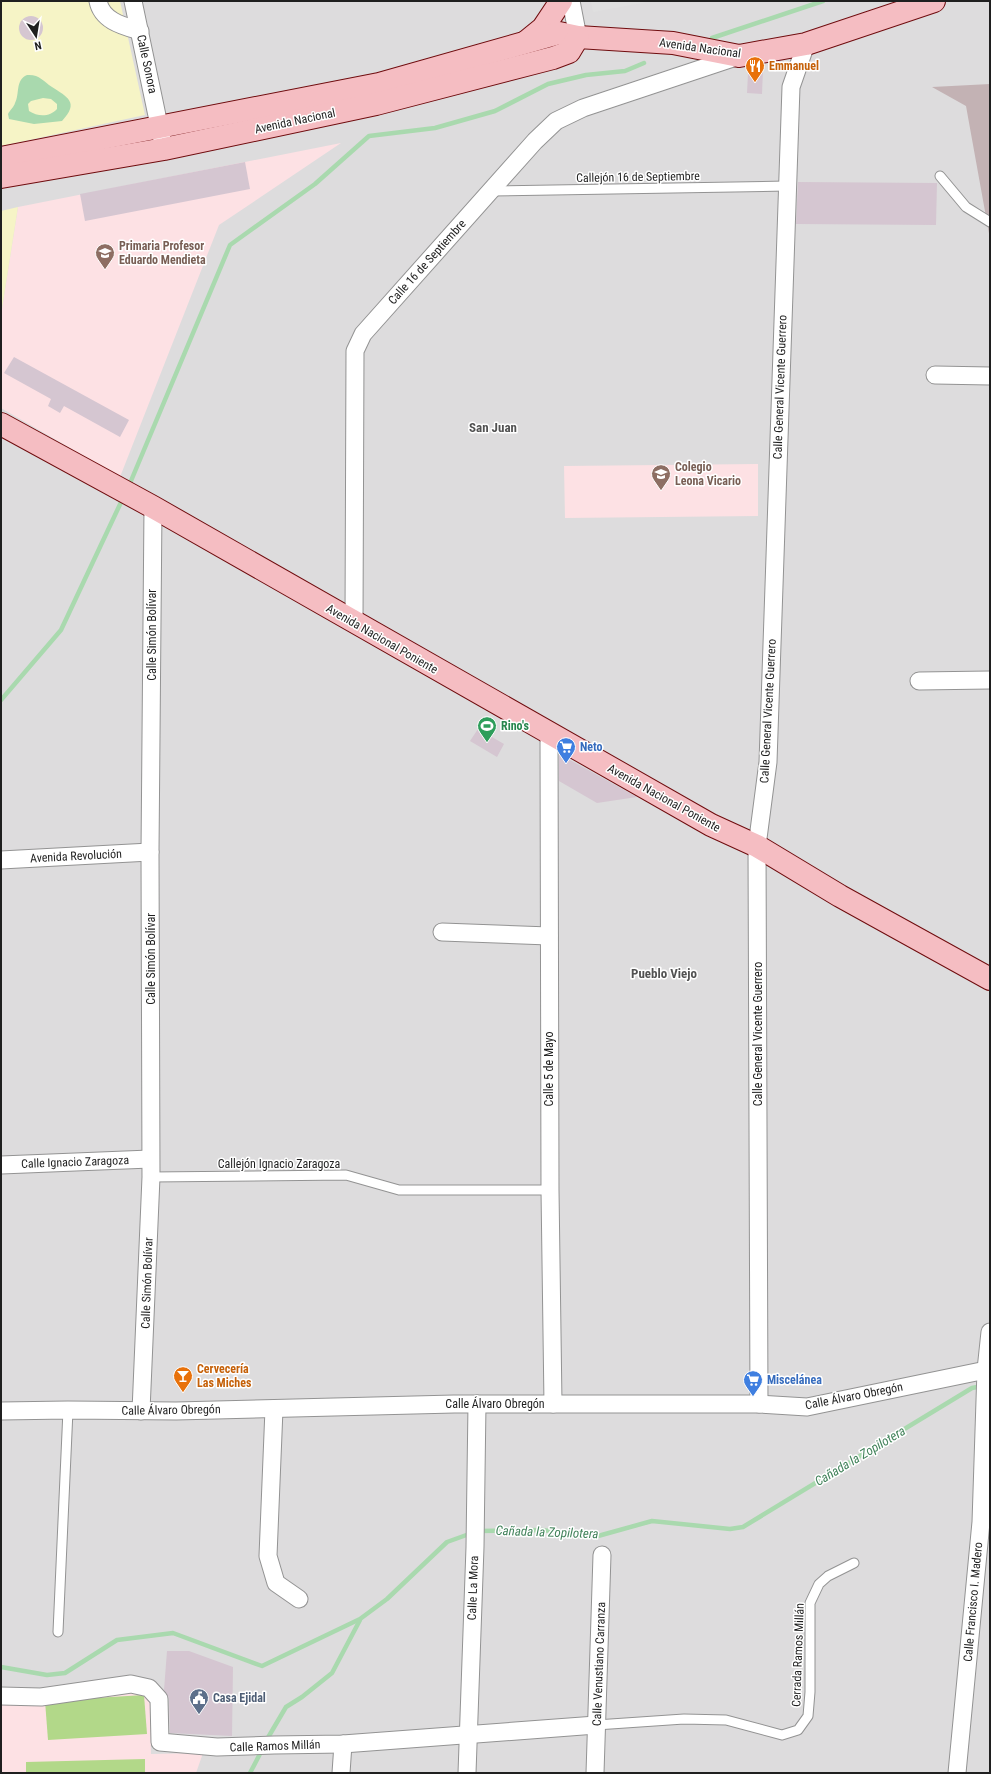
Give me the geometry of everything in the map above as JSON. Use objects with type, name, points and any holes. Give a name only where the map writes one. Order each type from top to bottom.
[{"type":"main road","points":[[523,44],[543,28],[561,1]]},
{"type":"main road","name":"Avenida Nacional","points":[[1,158],[379,84],[559,33],[578,37],[673,43],[739,56],[806,44],[934,1]]},
{"type":"main road","name":"Avenida Nacional","points":[[1,176],[164,149],[376,104],[553,58],[569,52],[578,37]]},
{"type":"main road","name":"Avenida Nacional Poniente","points":[[1,424],[108,484],[153,507],[711,825],[757,846],[840,896],[990,978]]},
{"type":"street","points":[[98,1],[106,17],[117,24],[140,31]]},
{"type":"street","name":"Calle Sonora","points":[[133,1],[164,149]]},
{"type":"street","points":[[571,1],[578,37]]},
{"type":"street","name":"Calle General Vicente Guerrero","points":[[759,1404],[757,846],[768,762],[791,87],[806,44]]},
{"type":"street","name":"Calle 16 de Septiembre","points":[[354,622],[355,351],[363,334],[535,141],[556,121],[583,108],[739,56]]},
{"type":"street","points":[[935,375],[990,376]]},
{"type":"street","name":"Calle Simón Bolívar","points":[[141,1411],[151,1177],[150,852],[153,507]]},
{"type":"street","points":[[919,681],[990,680]]},
{"type":"street","name":"Calle 5 de Mayo","points":[[549,733],[550,1190],[553,1404]]},
{"type":"street","name":"Avenida Revolución","points":[[1,860],[150,852]]},
{"type":"street","points":[[442,932],[549,936]]},
{"type":"street","name":"Calle Ignacio Zaragoza","points":[[1,1165],[150,1159]]},
{"type":"street","points":[[986,1370],[990,1332]]},
{"type":"street","name":"Calle Álvaro Obregón","points":[[1,1411],[141,1411],[477,1404],[759,1404],[808,1407],[986,1370]]},
{"type":"street","name":"Calle Francisco I. Madero","points":[[957,1773],[981,1522],[987,1407],[986,1370]]},
{"type":"street","name":"Calle La Mora","points":[[468,1773],[468,1734],[475,1547],[477,1404]]},
{"type":"street","points":[[274,1408],[268,1556],[276,1583],[299,1599]]},
{"type":"street","name":"Calle Venustiano Carranza","points":[[595,1773],[602,1555]]},
{"type":"street","name":"Calle Ramos Millán","points":[[1,1696],[41,1697],[131,1684],[148,1688],[159,1699],[160,1742],[217,1748],[343,1744],[596,1725]]},
{"type":"street","points":[[341,1773],[343,1744]]},
{"type":"lane","points":[[940,176],[966,207],[990,222]]},
{"type":"lane","name":"Callejón 16 de Septiembre","points":[[490,191],[787,186]]},
{"type":"lane","name":"Callejón Ignacio Zaragoza","points":[[151,1177],[346,1175],[399,1190],[550,1190]]},
{"type":"lane","points":[[58,1632],[68,1410]]},
{"type":"lane","name":"Cerrada Ramos Millán","points":[[596,1725],[684,1719],[726,1720],[782,1735],[798,1730],[808,1716],[810,1692],[810,1603],[819,1584],[828,1576],[854,1563]]},
{"type":"shaded area","points":[[1,1],[990,1],[990,1773],[1,1773]]},
{"type":"shaded area","points":[[1,1],[120,1],[145,115],[1,146]]},
{"type":"shaded area","points":[[591,1],[653,1],[593,12]]},
{"type":"shaded area","points":[[31,75],[41,78],[67,97],[71,105],[62,121],[34,124],[9,119],[8,114],[14,104],[19,84],[23,77]],"holes":[[[43,98],[51,99],[57,104],[57,109],[51,114],[40,115],[29,111],[28,104],[31,101]]]},
{"type":"shaded area","points":[[990,84],[990,239],[966,106],[932,87]]},
{"type":"shaded area","name":"Primaria Profesor Eduardo Mendieta","points":[[341,143],[219,225],[120,477],[1,408],[1,315],[18,207]]},
{"type":"shaded area","points":[[18,207],[1,315],[1,211]]},
{"type":"shaded area","name":"Colegio Leona Vicario","points":[[758,464],[758,516],[565,518],[564,466]]},
{"type":"shaded area","points":[[138,1690],[146,1692],[150,1704],[151,1754],[203,1753],[196,1773],[1,1773],[1,1705]]},
{"type":"shaded area","points":[[144,1695],[147,1734],[48,1740],[45,1701]]},
{"type":"shaded area","points":[[145,1759],[145,1773],[26,1773],[26,1762]]},
{"type":"building","points":[[31,16],[40,19],[43,28],[40,37],[31,40],[22,37],[19,28],[22,19]]},
{"type":"building","name":"Emmanuel","points":[[763,69],[762,94],[747,93],[748,74]]},
{"type":"building","points":[[245,162],[250,189],[85,221],[80,194]]},
{"type":"building","points":[[798,182],[937,183],[936,225],[796,224]]},
{"type":"building","points":[[14,357],[129,420],[120,437],[64,406],[60,413],[48,406],[51,399],[4,373]]},
{"type":"building","name":"Rino's","points":[[478,729],[504,744],[497,757],[470,741]]},
{"type":"building","name":"Neto","points":[[559,754],[637,797],[597,803],[559,781]]},
{"type":"building","name":"Casa Ejidal","points":[[167,1651],[189,1651],[233,1667],[232,1736],[170,1733],[169,1699],[164,1690]]},
{"type":"waterway","points":[[712,38],[823,1]]},
{"type":"waterway","points":[[128,488],[230,245],[315,184],[369,136],[435,128],[495,111],[548,84],[586,75],[625,71],[644,63]]},
{"type":"waterway","points":[[1,700],[61,630],[123,498]]},
{"type":"waterway","name":"Cañada la Zopilotera","points":[[479,1531],[541,1530],[598,1536],[652,1521],[730,1529],[743,1527],[972,1388],[982,1386]]},
{"type":"waterway","name":"Cañada la Zopilotera","points":[[1,1667],[47,1675],[65,1673],[117,1640],[173,1633],[262,1666],[360,1619],[387,1599],[447,1542],[472,1533]]},
{"type":"waterway","points":[[266,1741],[286,1707],[302,1697],[332,1673],[360,1620]]},
{"type":"waterway","points":[[250,1773],[262,1750]]},
{"type":"place","name":"Emmanuel","points":[[755,83]]},
{"type":"place","name":"Primaria Profesor Eduardo Mendieta","points":[[105,270]]},
{"type":"place","name":"Colegio Leona Vicario","points":[[661,491]]},
{"type":"place","name":"Rino's","points":[[487,743]]},
{"type":"place","name":"Neto","points":[[566,764]]},
{"type":"place","name":"Cervecería Las Miches","points":[[183,1393]]},
{"type":"place","name":"Miscelánea","points":[[753,1397]]},
{"type":"place","name":"Casa Ejidal","points":[[199,1715]]},
{"type":"district","name":"San Juan","points":[[493,427]]},
{"type":"district","name":"Pueblo Viejo","points":[[664,973]]}]
